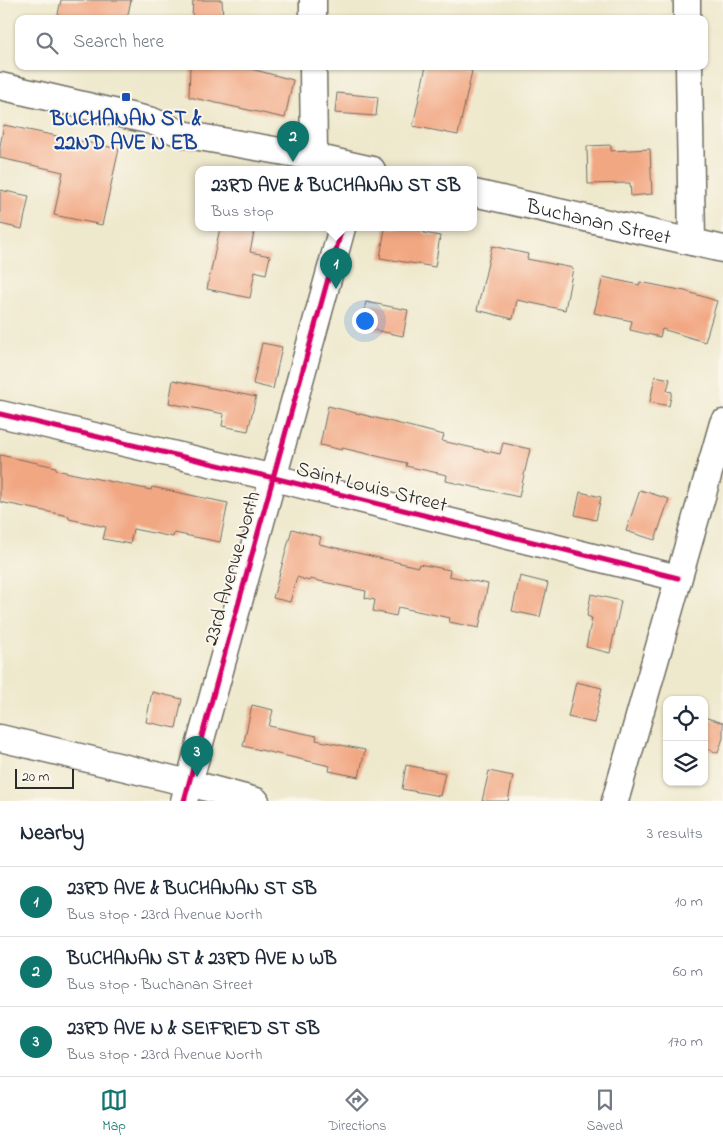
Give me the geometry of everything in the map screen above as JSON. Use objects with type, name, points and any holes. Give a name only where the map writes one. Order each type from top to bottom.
[{"type":"street","points":[[313,0],[313,15]]},
{"type":"street","points":[[687,0],[687,15]]},
{"type":"street","points":[[314,70],[314,157]]},
{"type":"street","points":[[689,70],[692,242]]},
{"type":"street","points":[[0,86],[152,121],[182,134],[314,157],[351,166]]},
{"type":"street","name":"Buchanan Street","points":[[477,194],[723,249]]},
{"type":"street","name":"23rd Avenue North","points":[[187,792],[341,231]]},
{"type":"street","name":"Saint Louis Street","points":[[0,414],[274,478],[678,578]]},
{"type":"street","points":[[614,801],[723,423]]},
{"type":"street","points":[[0,738],[187,792],[256,801]]},
{"type":"building","points":[[61,0],[131,0],[128,15],[58,15]]},
{"type":"building","points":[[193,0],[222,0],[223,15],[192,15]]},
{"type":"building","points":[[190,70],[255,70],[293,80],[285,118],[189,97]]},
{"type":"building","points":[[425,70],[472,71],[458,135],[413,126]]},
{"type":"building","points":[[337,93],[378,97],[376,116],[335,113]]},
{"type":"building","points":[[4,125],[119,149],[102,225],[54,215],[63,172],[0,158]]},
{"type":"building","points":[[611,145],[611,151],[650,149],[652,194],[631,196],[630,183],[588,184],[587,146]]},
{"type":"building","points":[[0,190],[29,196],[22,229],[0,224]]},
{"type":"building","points":[[219,231],[254,231],[250,252],[270,256],[266,274],[255,271],[250,298],[207,289]]},
{"type":"building","points":[[384,231],[424,231],[424,233],[440,236],[435,267],[380,258]]},
{"type":"building","points":[[492,246],[528,254],[527,259],[573,268],[565,310],[517,300],[513,319],[477,310]]},
{"type":"building","points":[[603,277],[639,285],[640,282],[685,291],[717,301],[705,342],[662,329],[660,337],[630,330],[632,321],[594,313]]},
{"type":"building","points":[[366,302],[408,310],[403,336],[360,327]]},
{"type":"building","points":[[262,343],[282,347],[273,389],[253,384]]},
{"type":"building","points":[[655,376],[670,379],[667,391],[672,392],[669,406],[650,402]]},
{"type":"building","points":[[173,380],[256,397],[248,431],[222,426],[224,414],[169,403]]},
{"type":"building","points":[[328,406],[444,435],[442,441],[500,454],[503,443],[530,449],[519,497],[446,481],[447,475],[406,466],[407,463],[342,448],[342,450],[320,445]]},
{"type":"building","points":[[0,455],[56,467],[56,470],[98,479],[151,490],[152,487],[228,503],[220,542],[174,533],[173,537],[133,529],[130,544],[103,539],[106,527],[69,519],[69,516],[0,502]]},
{"type":"building","points":[[640,490],[669,499],[655,540],[626,531]]},
{"type":"building","points":[[580,492],[601,497],[596,520],[575,515]]},
{"type":"building","points":[[292,529],[321,537],[319,544],[418,567],[419,564],[450,570],[449,576],[488,584],[479,628],[449,622],[450,618],[398,607],[396,616],[373,611],[375,600],[365,598],[366,591],[310,579],[309,581],[297,577],[290,602],[273,598]]},
{"type":"building","points":[[520,576],[548,583],[540,617],[512,611]]},
{"type":"building","points":[[591,594],[621,601],[610,653],[586,647],[592,618],[587,616]]},
{"type":"building","points":[[576,682],[602,688],[594,723],[568,717]]},
{"type":"building","points":[[152,692],[182,699],[176,728],[146,722]]},
{"type":"building","points":[[252,705],[273,710],[269,726],[317,736],[316,740],[365,750],[359,777],[329,771],[330,766],[243,746]]},
{"type":"building","points":[[708,718],[723,723],[723,738],[718,753],[708,749]]},
{"type":"building","points":[[406,765],[445,773],[440,796],[402,789]]},
{"type":"building","points":[[489,771],[513,776],[508,801],[482,801]]},
{"type":"cycle path","points":[[184,801],[341,231]]},
{"type":"cycle path","points":[[0,414],[274,478],[678,578]]},
{"type":"place","name":"BUCHANAN ST & 22ND AVE N EB","points":[[126,97]]},
{"type":"place","name":"BUCHANAN ST & 23RD AVE N WB","points":[[293,162]]},
{"type":"place","name":"23RD AVE & BUCHANAN ST SB","points":[[336,289]]},
{"type":"place","name":"23RD AVE N & SEIFRIED ST SB","points":[[197,777]]}]
